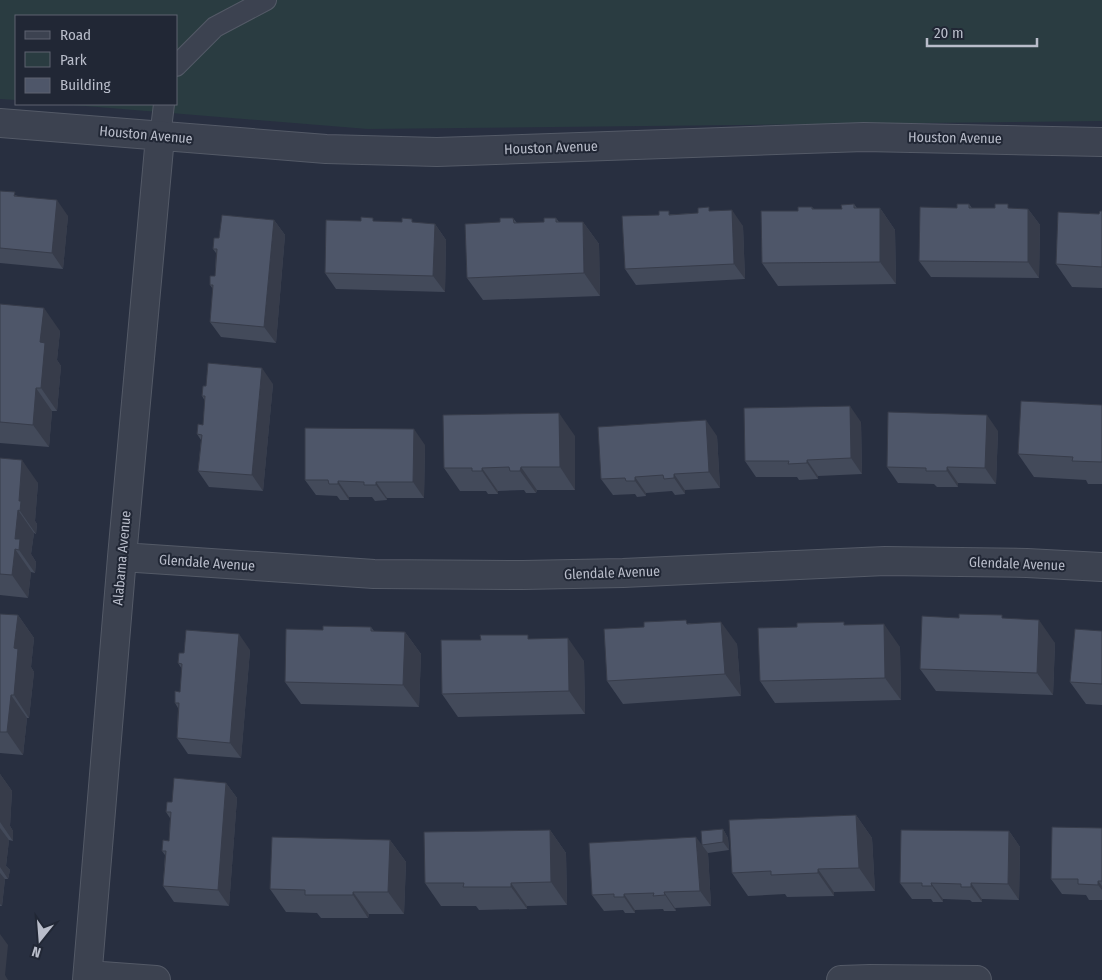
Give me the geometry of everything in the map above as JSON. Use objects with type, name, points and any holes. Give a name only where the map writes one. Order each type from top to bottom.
[{"type":"street","name":"Houston Avenue","points":[[0,123],[326,149],[437,152],[864,137],[1102,142]]},
{"type":"street","name":"Alabama Avenue","points":[[88,977],[122,558],[160,137]]},
{"type":"street","name":"Glendale Avenue","points":[[122,558],[374,574],[523,575],[623,573],[885,561],[1027,563],[1102,567]]},
{"type":"street","points":[[88,977],[156,980]]},
{"type":"street","points":[[841,980],[977,980]]},
{"type":"lane","points":[[178,64],[215,27],[266,0]]},
{"type":"lane","points":[[160,137],[164,105]]},
{"type":"green space","points":[[0,0],[1102,0],[1102,121],[368,129],[73,105],[178,105],[178,15],[15,15],[15,100],[0,99]]},
{"type":"building","points":[[0,191],[15,192],[14,196],[57,200],[52,253],[0,248]]},
{"type":"building","points":[[854,204],[854,208],[880,208],[880,262],[762,263],[761,211],[798,211],[798,207],[842,209],[841,205]]},
{"type":"building","points":[[957,204],[969,204],[969,208],[995,208],[995,204],[1008,204],[1008,208],[1028,209],[1028,262],[919,261],[920,207],[957,208]]},
{"type":"building","points":[[709,207],[709,211],[732,210],[734,264],[625,269],[622,216],[659,215],[659,211],[669,211],[669,215],[698,213],[698,208]]},
{"type":"building","points":[[1102,211],[1102,267],[1056,264],[1058,212],[1099,214]]},
{"type":"building","points":[[222,215],[274,220],[264,327],[210,322],[213,285],[210,285],[210,276],[215,276],[217,249],[213,249],[214,238],[219,238]]},
{"type":"building","points":[[361,217],[373,218],[373,221],[402,222],[402,218],[412,219],[412,222],[435,224],[433,276],[325,273],[326,220],[361,221]]},
{"type":"building","points":[[500,218],[513,218],[514,223],[544,222],[544,218],[556,218],[556,222],[583,222],[584,273],[467,278],[465,224],[500,222]]},
{"type":"building","points":[[0,304],[44,308],[40,342],[45,343],[41,388],[36,388],[33,425],[0,422]]},
{"type":"building","points":[[208,363],[262,368],[252,475],[198,471],[202,435],[197,434],[198,424],[203,425],[205,396],[202,396],[203,386],[206,386]]},
{"type":"building","points":[[1021,401],[1102,405],[1102,462],[1072,461],[1073,457],[1018,454]]},
{"type":"building","points":[[850,406],[851,458],[807,460],[807,463],[788,464],[789,461],[745,461],[744,408]]},
{"type":"building","points":[[888,412],[987,415],[985,468],[947,467],[947,471],[926,471],[926,468],[887,467]]},
{"type":"building","points":[[559,413],[560,467],[521,467],[520,471],[510,471],[509,467],[482,468],[482,471],[472,471],[472,468],[444,468],[443,415]]},
{"type":"building","points":[[706,420],[709,472],[674,474],[674,478],[664,479],[663,475],[635,477],[635,481],[626,481],[625,478],[601,479],[598,427]]},
{"type":"building","points":[[305,428],[414,429],[413,482],[376,482],[376,485],[364,485],[364,482],[338,481],[338,484],[329,484],[328,480],[305,480]]},
{"type":"building","points":[[0,458],[22,460],[19,501],[21,501],[20,511],[18,510],[15,539],[20,539],[19,550],[15,549],[12,575],[0,574]]},
{"type":"building","points":[[0,614],[18,615],[14,648],[18,649],[14,695],[11,695],[7,732],[0,732]]},
{"type":"building","points":[[959,614],[1002,615],[1002,618],[1039,620],[1037,673],[920,669],[922,616],[959,618]]},
{"type":"building","points":[[686,620],[687,624],[721,622],[725,674],[607,681],[604,629],[644,627],[644,622]]},
{"type":"building","points":[[844,622],[844,625],[884,624],[885,678],[760,681],[758,628],[797,627],[797,623]]},
{"type":"building","points":[[323,626],[371,627],[371,631],[405,632],[403,685],[285,682],[286,629],[323,630]]},
{"type":"building","points":[[1075,629],[1102,631],[1102,684],[1070,682]]},
{"type":"building","points":[[186,630],[239,634],[230,743],[177,738],[179,703],[175,703],[175,691],[180,692],[182,664],[178,663],[179,653],[184,653]]},
{"type":"building","points":[[480,635],[528,635],[528,639],[568,638],[569,691],[442,694],[441,640],[481,640]]},
{"type":"building","points":[[174,778],[226,783],[218,890],[163,886],[166,851],[162,851],[163,840],[169,841],[171,812],[166,812],[167,802],[172,802]]},
{"type":"building","points":[[856,815],[859,868],[818,869],[818,873],[771,875],[771,871],[732,873],[729,820]]},
{"type":"building","points":[[1052,827],[1102,828],[1102,881],[1098,881],[1098,885],[1078,884],[1078,879],[1051,879]]},
{"type":"building","points":[[723,829],[723,842],[702,845],[701,831]]},
{"type":"building","points":[[550,830],[551,882],[511,883],[511,887],[463,887],[464,883],[425,883],[424,832]]},
{"type":"building","points":[[901,830],[1009,831],[1008,884],[971,883],[971,887],[961,887],[961,884],[931,883],[932,886],[922,886],[922,883],[900,883]]},
{"type":"building","points":[[272,837],[390,840],[388,892],[353,892],[353,895],[305,895],[305,890],[270,889]]},
{"type":"building","points":[[696,837],[700,891],[664,892],[665,895],[653,896],[654,893],[624,894],[624,897],[614,897],[614,894],[592,895],[589,843]]}]
